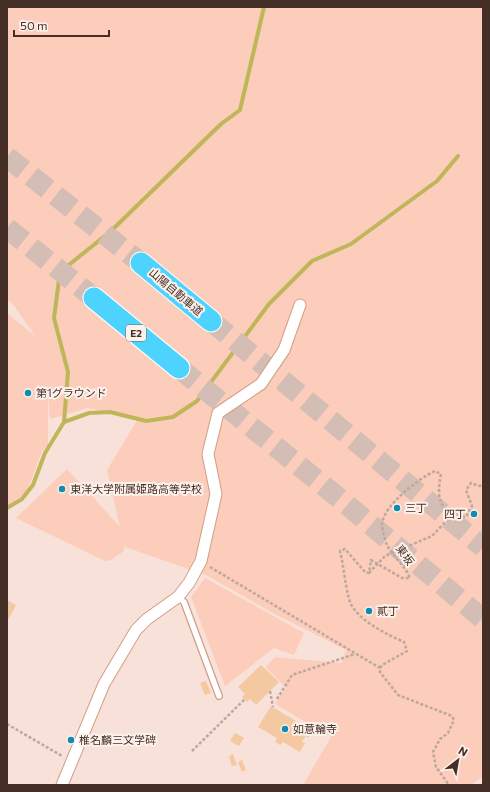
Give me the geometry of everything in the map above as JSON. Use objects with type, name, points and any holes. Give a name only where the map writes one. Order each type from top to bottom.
[{"type":"highway","name":"山陽自動車道","points":[[141,263],[211,321]]},
{"type":"highway","name":"E2","points":[[94,298],[179,368]]},
{"type":"street","points":[[62,785],[104,684],[136,630],[147,619],[178,596],[189,583],[201,561],[216,494],[208,454],[218,413],[261,384],[284,350],[300,305]]},
{"type":"lane","points":[[178,596],[184,602],[218,696]]},
{"type":"path","name":"東坂","points":[[378,564],[402,578],[410,578],[387,545],[382,524],[392,503],[426,476],[435,471],[441,474],[437,491],[441,503],[452,515]]},
{"type":"path","points":[[369,573],[385,556],[432,536],[452,515],[466,517],[472,506],[466,490],[471,483],[479,486],[483,485]]},
{"type":"path","points":[[369,573],[364,572],[345,549],[340,551],[351,603],[364,620],[404,642],[407,651],[382,665],[380,668]]},
{"type":"path","points":[[369,573],[371,560],[378,564]]},
{"type":"path","points":[[201,561],[380,668],[380,672],[398,695],[452,716],[454,720],[448,733],[440,739],[433,752],[436,767],[449,785]]},
{"type":"path","points":[[277,699],[292,675],[355,654]]},
{"type":"path","points":[[270,691],[273,707]]},
{"type":"path","points":[[192,751],[245,699]]},
{"type":"path","points":[[7,724],[71,762]]},
{"type":"shaded area","points":[[7,7],[483,7],[483,776],[471,785],[303,785],[331,737],[275,704],[286,688],[266,667],[275,657],[342,663],[346,650],[273,613],[206,575],[125,547],[124,545],[124,551],[111,560],[105,561],[16,518],[67,469],[120,527],[107,470],[138,419],[88,408],[50,419],[48,395],[48,445],[42,451],[27,492],[7,506],[7,313],[35,336],[13,304],[7,300]]},
{"type":"shaded area","points":[[205,578],[304,633],[294,655],[274,648],[225,686],[191,597]]},
{"type":"building","points":[[7,600],[16,605],[7,622]]},
{"type":"building","points":[[261,665],[279,682],[256,705],[250,699],[247,702],[242,697],[245,694],[238,687]]},
{"type":"building","points":[[206,681],[211,693],[205,695],[200,683]]},
{"type":"building","name":"如意輪寺","points":[[271,706],[312,731],[308,738],[306,736],[302,742],[305,743],[300,752],[283,742],[280,745],[275,742],[277,738],[258,727]]},
{"type":"building","points":[[235,733],[244,738],[239,746],[230,741]]},
{"type":"building","points":[[233,754],[237,765],[232,766],[229,756]]},
{"type":"building","points":[[242,760],[246,770],[242,772],[238,762]]},
{"type":"waterway","points":[[7,508],[22,499],[33,485],[45,453],[64,422],[68,372],[54,318],[59,280],[70,264],[111,231],[221,124],[240,110],[264,7]]},
{"type":"waterway","points":[[64,422],[89,413],[110,412],[146,421],[173,417],[197,401],[269,304],[312,261],[351,244],[437,181],[458,156]]},
{"type":"tunnel","points":[[7,157],[141,263]]},
{"type":"tunnel","points":[[7,228],[94,298]]},
{"type":"tunnel","points":[[211,321],[483,547]]},
{"type":"tunnel","points":[[179,368],[345,503],[483,619]]},
{"type":"place","name":"第1グラウンド","points":[[28,393]]},
{"type":"place","name":"東洋大学附属姫路高等学校","points":[[62,489]]},
{"type":"place","name":"三丁","points":[[397,508]]},
{"type":"place","name":"四丁","points":[[474,514]]},
{"type":"place","name":"貳丁","points":[[369,611]]},
{"type":"place","name":"如意輪寺","points":[[285,729]]},
{"type":"place","name":"椎名麟三文学碑","points":[[71,740]]}]
